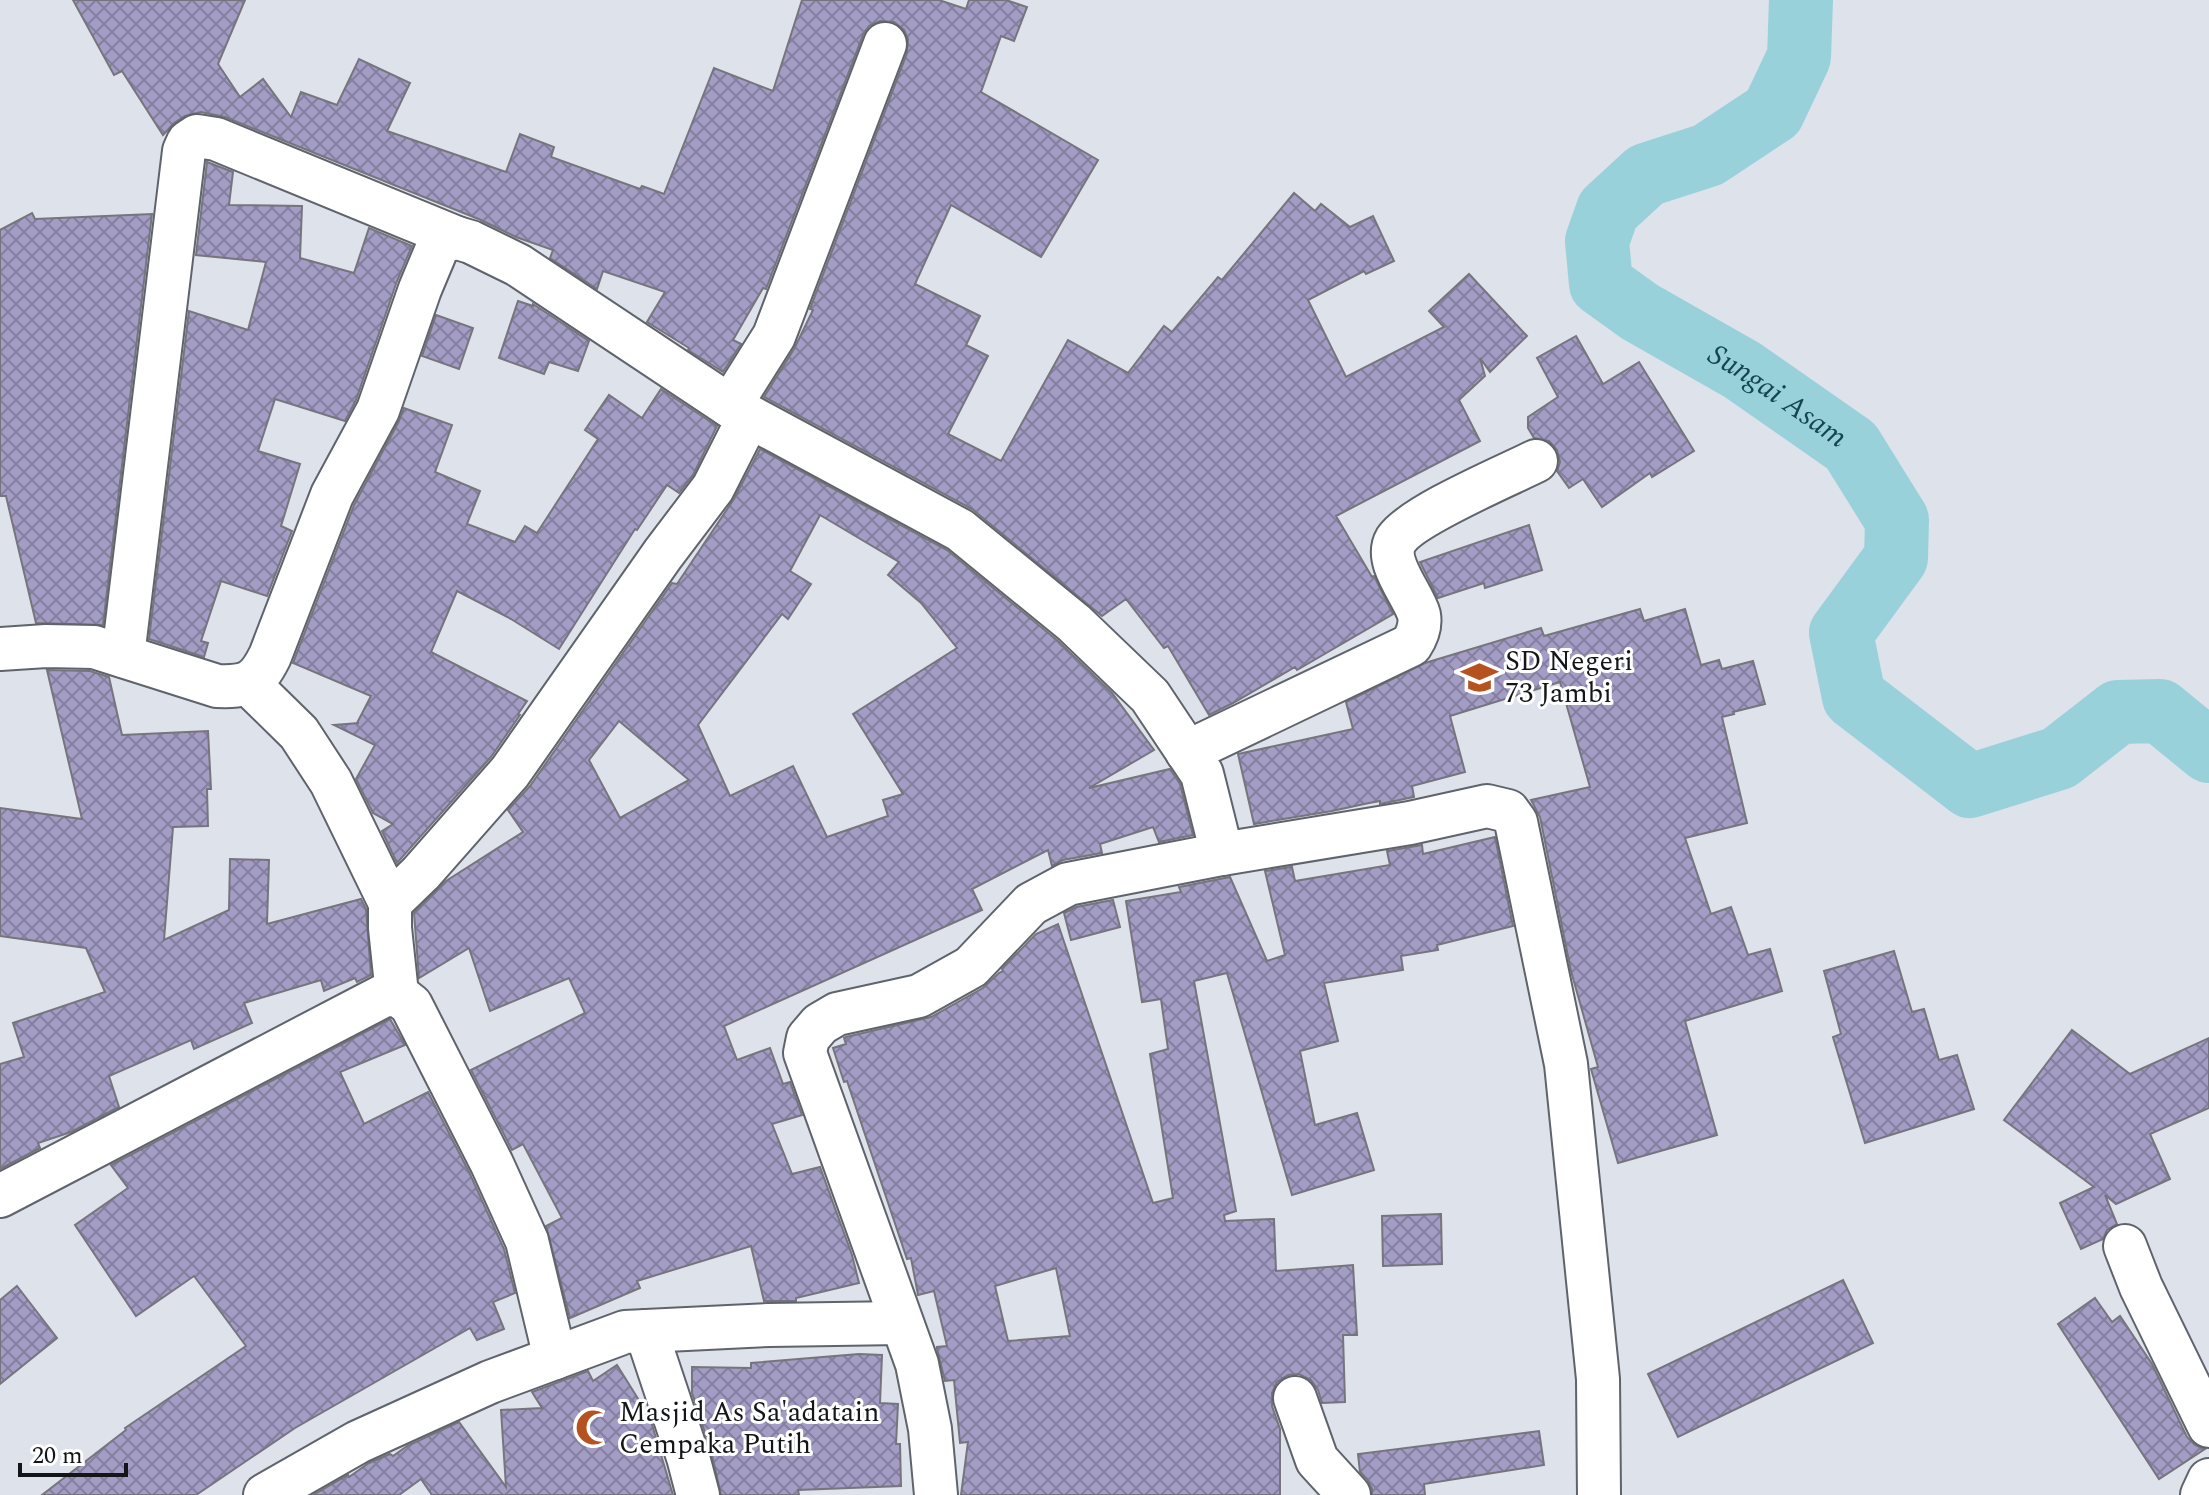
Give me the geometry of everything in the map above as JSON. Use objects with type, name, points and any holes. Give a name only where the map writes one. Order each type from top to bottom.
[{"type":"street","points":[[390,903],[421,873],[510,772],[713,488],[739,411],[774,336],[885,44]]},
{"type":"street","points":[[123,656],[184,151],[188,142],[197,136],[216,139],[471,242],[518,265],[739,411],[960,530],[1074,623],[1150,696],[1202,774],[1222,854]]},
{"type":"street","points":[[0,649],[94,647],[217,686],[249,684],[262,672],[270,656],[332,495],[378,410],[438,246],[457,238]]},
{"type":"street","points":[[1187,752],[1411,645],[1419,628],[1419,615],[1396,567],[1393,550],[1397,539],[1415,521],[1536,461]]},
{"type":"street","points":[[249,684],[299,733],[331,782],[390,903],[397,994],[411,1005],[492,1164],[527,1241],[555,1358]]},
{"type":"street","points":[[936,1495],[930,1429],[917,1364],[805,1053],[808,1038],[820,1024],[837,1014],[919,996],[971,967],[1031,904],[1068,884],[1222,854],[1410,823],[1487,806],[1508,811],[1516,822],[1566,1064],[1598,1379],[1599,1495]]},
{"type":"street","points":[[0,1196],[383,996],[397,994]]},
{"type":"street","points":[[2125,1246],[2141,1287],[2209,1426]]},
{"type":"street","points":[[265,1495],[358,1442],[490,1382],[625,1332],[901,1323]]},
{"type":"street","points":[[646,1331],[698,1495]]},
{"type":"street","points":[[1295,1398],[1317,1460],[1349,1495]]},
{"type":"street","points":[[2202,1495],[2209,1480]]},
{"type":"building","points":[[73,0],[245,0],[218,64],[240,97],[263,79],[291,117],[301,92],[337,105],[359,59],[410,83],[387,131],[506,172],[520,134],[554,147],[551,157],[640,189],[642,186],[664,194],[714,68],[773,91],[802,0],[939,0],[966,9],[969,0],[1006,0],[1027,7],[1014,41],[1001,36],[981,92],[1098,160],[1041,257],[951,205],[915,284],[980,316],[966,345],[988,356],[948,434],[1001,461],[1068,340],[1128,373],[1164,326],[1172,332],[1218,277],[1222,280],[1294,193],[1315,211],[1321,204],[1350,227],[1373,216],[1394,261],[1366,274],[1364,271],[1308,300],[1346,377],[1444,327],[1429,311],[1469,274],[1527,336],[1490,372],[1480,358],[1485,376],[1459,400],[1480,441],[1336,516],[1374,576],[1393,614],[1297,670],[1295,667],[1209,715],[1168,646],[1164,648],[1126,599],[1102,616],[972,509],[764,397],[794,349],[813,310],[810,309],[907,53],[908,39],[904,30],[894,22],[880,21],[869,26],[863,35],[766,289],[763,288],[733,340],[741,344],[723,372],[647,322],[665,292],[603,271],[597,289],[550,258],[553,250],[225,117],[201,112],[185,116],[163,135],[122,71],[114,75]]},
{"type":"building","points":[[207,162],[233,172],[229,205],[302,206],[300,258],[354,273],[369,228],[412,246],[356,400],[345,421],[275,399],[258,451],[300,464],[281,526],[292,531],[267,596],[221,581],[201,641],[208,643],[204,657],[149,639],[189,311],[248,330],[266,262],[196,255]]},
{"type":"building","points":[[32,213],[35,219],[152,214],[103,625],[36,623],[6,496],[0,496],[0,230]]},
{"type":"building","points":[[518,301],[533,304],[589,341],[578,371],[549,362],[544,374],[499,358]]},
{"type":"building","points":[[436,315],[473,328],[459,369],[422,356]]},
{"type":"building","points":[[1576,336],[1603,384],[1639,362],[1694,451],[1652,477],[1650,473],[1602,507],[1583,479],[1569,488],[1557,471],[1560,462],[1557,450],[1549,441],[1534,438],[1528,428],[1528,417],[1558,397],[1537,358]]},
{"type":"building","points":[[661,389],[717,426],[693,475],[679,493],[667,485],[635,529],[559,649],[457,591],[431,652],[527,701],[491,757],[397,863],[382,831],[393,824],[373,813],[356,779],[375,745],[334,725],[359,723],[371,696],[293,663],[354,505],[404,408],[452,425],[435,472],[480,491],[467,524],[515,542],[525,526],[537,533],[598,439],[585,430],[609,395],[642,418]]},
{"type":"building","points":[[760,449],[947,550],[1058,641],[1112,693],[1154,750],[1089,788],[1170,769],[1180,784],[1193,835],[1159,842],[1153,827],[1100,844],[1102,853],[1063,860],[1052,866],[1048,850],[972,889],[982,910],[724,1026],[737,1060],[770,1048],[783,1084],[790,1082],[802,1115],[772,1124],[792,1174],[820,1167],[859,1283],[796,1298],[796,1301],[764,1301],[751,1246],[637,1281],[640,1288],[570,1318],[546,1226],[562,1218],[523,1144],[512,1150],[471,1070],[585,1013],[569,978],[490,1011],[469,948],[419,978],[414,913],[446,881],[523,832],[508,810],[530,786],[672,583],[677,584],[734,499]],"holes":[[[820,515],[899,562],[888,575],[921,603],[957,648],[853,714],[903,794],[883,800],[888,816],[827,837],[793,766],[730,796],[698,725],[782,614],[788,619],[811,584],[790,571]],[[619,721],[689,780],[620,818],[589,760]]]},
{"type":"building","points":[[1529,525],[1542,570],[1485,588],[1484,583],[1438,598],[1420,562]]},
{"type":"building","points":[[1640,609],[1644,621],[1685,609],[1701,665],[1719,660],[1722,669],[1753,661],[1765,704],[1722,717],[1747,823],[1685,838],[1711,914],[1731,907],[1748,955],[1770,949],[1782,991],[1685,1021],[1717,1135],[1618,1163],[1591,1069],[1598,1067],[1571,971],[1540,817],[1531,800],[1590,787],[1560,682],[1450,716],[1465,772],[1412,786],[1414,797],[1254,824],[1238,754],[1353,729],[1346,702],[1425,663],[1541,628],[1544,636]]},
{"type":"building","points":[[47,670],[90,671],[109,677],[122,735],[208,731],[211,789],[207,789],[208,826],[173,827],[164,940],[229,910],[230,859],[269,860],[267,924],[361,899],[366,909],[371,975],[324,991],[321,980],[244,1003],[252,1023],[194,1049],[191,1040],[109,1076],[119,1107],[71,1132],[38,1143],[40,1148],[0,1169],[0,1064],[24,1057],[13,1023],[105,992],[86,948],[0,936],[0,808],[82,819]]},
{"type":"building","points":[[1495,837],[1513,926],[1437,945],[1438,950],[1401,956],[1403,970],[1324,983],[1338,1041],[1300,1051],[1315,1125],[1357,1113],[1374,1170],[1292,1195],[1227,973],[1194,981],[1236,1211],[1224,1215],[1225,1221],[1274,1219],[1276,1271],[1353,1265],[1357,1335],[1343,1335],[1345,1402],[1322,1403],[1311,1380],[1299,1374],[1288,1375],[1277,1382],[1272,1393],[1272,1406],[1280,1429],[1280,1495],[961,1495],[968,1442],[960,1443],[954,1380],[945,1381],[937,1349],[947,1346],[934,1291],[918,1295],[911,1258],[907,1259],[833,1048],[846,1044],[846,1037],[931,1017],[983,988],[1036,934],[1058,924],[1153,1203],[1173,1198],[1150,1054],[1168,1049],[1161,999],[1142,1002],[1126,901],[1181,892],[1179,887],[1230,877],[1267,961],[1285,955],[1265,871],[1292,867],[1295,881],[1390,865],[1387,851],[1422,845],[1423,854]],"holes":[[[1056,1268],[1070,1336],[1008,1341],[995,1286]]]},
{"type":"building","points":[[1113,900],[1120,927],[1071,940],[1064,913],[1076,907]]},
{"type":"building","points":[[1894,951],[1912,1012],[1924,1009],[1939,1060],[1957,1055],[1974,1109],[1865,1143],[1833,1037],[1841,1034],[1824,971]]},
{"type":"building","points":[[390,1019],[405,1045],[340,1072],[364,1124],[428,1092],[504,1249],[515,1293],[493,1302],[504,1329],[477,1340],[470,1328],[295,1428],[196,1495],[42,1495],[125,1428],[246,1346],[194,1276],[136,1316],[75,1225],[128,1188],[111,1165]]},
{"type":"building","points":[[2072,1030],[2130,1074],[2209,1038],[2209,1108],[2150,1134],[2170,1179],[2116,1204],[2105,1195],[2117,1224],[2107,1230],[2103,1239],[2081,1249],[2060,1203],[2094,1187],[2004,1120]]},
{"type":"building","points":[[1441,1214],[1442,1264],[1383,1266],[1382,1216]]},
{"type":"building","points":[[1843,1280],[1873,1343],[1678,1437],[1648,1374]]},
{"type":"building","points":[[17,1286],[57,1338],[0,1384],[0,1300]]},
{"type":"building","points":[[2095,1298],[2112,1322],[2120,1316],[2152,1364],[2187,1437],[2205,1449],[2159,1479],[2058,1324]]},
{"type":"building","points":[[859,1354],[882,1355],[880,1403],[898,1404],[896,1444],[900,1444],[901,1486],[798,1490],[799,1495],[721,1495],[711,1451],[692,1393],[692,1367],[751,1368],[751,1363]]},
{"type":"building","points":[[617,1365],[650,1418],[673,1495],[432,1495],[421,1479],[399,1495],[313,1495],[369,1463],[390,1454],[393,1456],[407,1446],[459,1422],[506,1487],[501,1410],[542,1408],[532,1392],[588,1371],[593,1381]]},
{"type":"building","points":[[1539,1431],[1544,1465],[1424,1484],[1425,1495],[1372,1495],[1367,1479],[1360,1472],[1358,1454]]},
{"type":"waterway","name":"Sungai Asam","points":[[1801,0],[1799,57],[1773,112],[1708,155],[1646,175],[1608,210],[1597,241],[1601,284],[1640,312],[1742,370],[1851,446],[1897,520],[1896,558],[1841,633],[1854,697],[1970,786],[2059,758],[2118,712],[2160,711],[2209,751]]},
{"type":"place","name":"SD Negeri 73 Jambi","points":[[1479,677]]},
{"type":"place","name":"Masjid As Sa'adatain Cempaka Putih","points":[[593,1428]]}]
